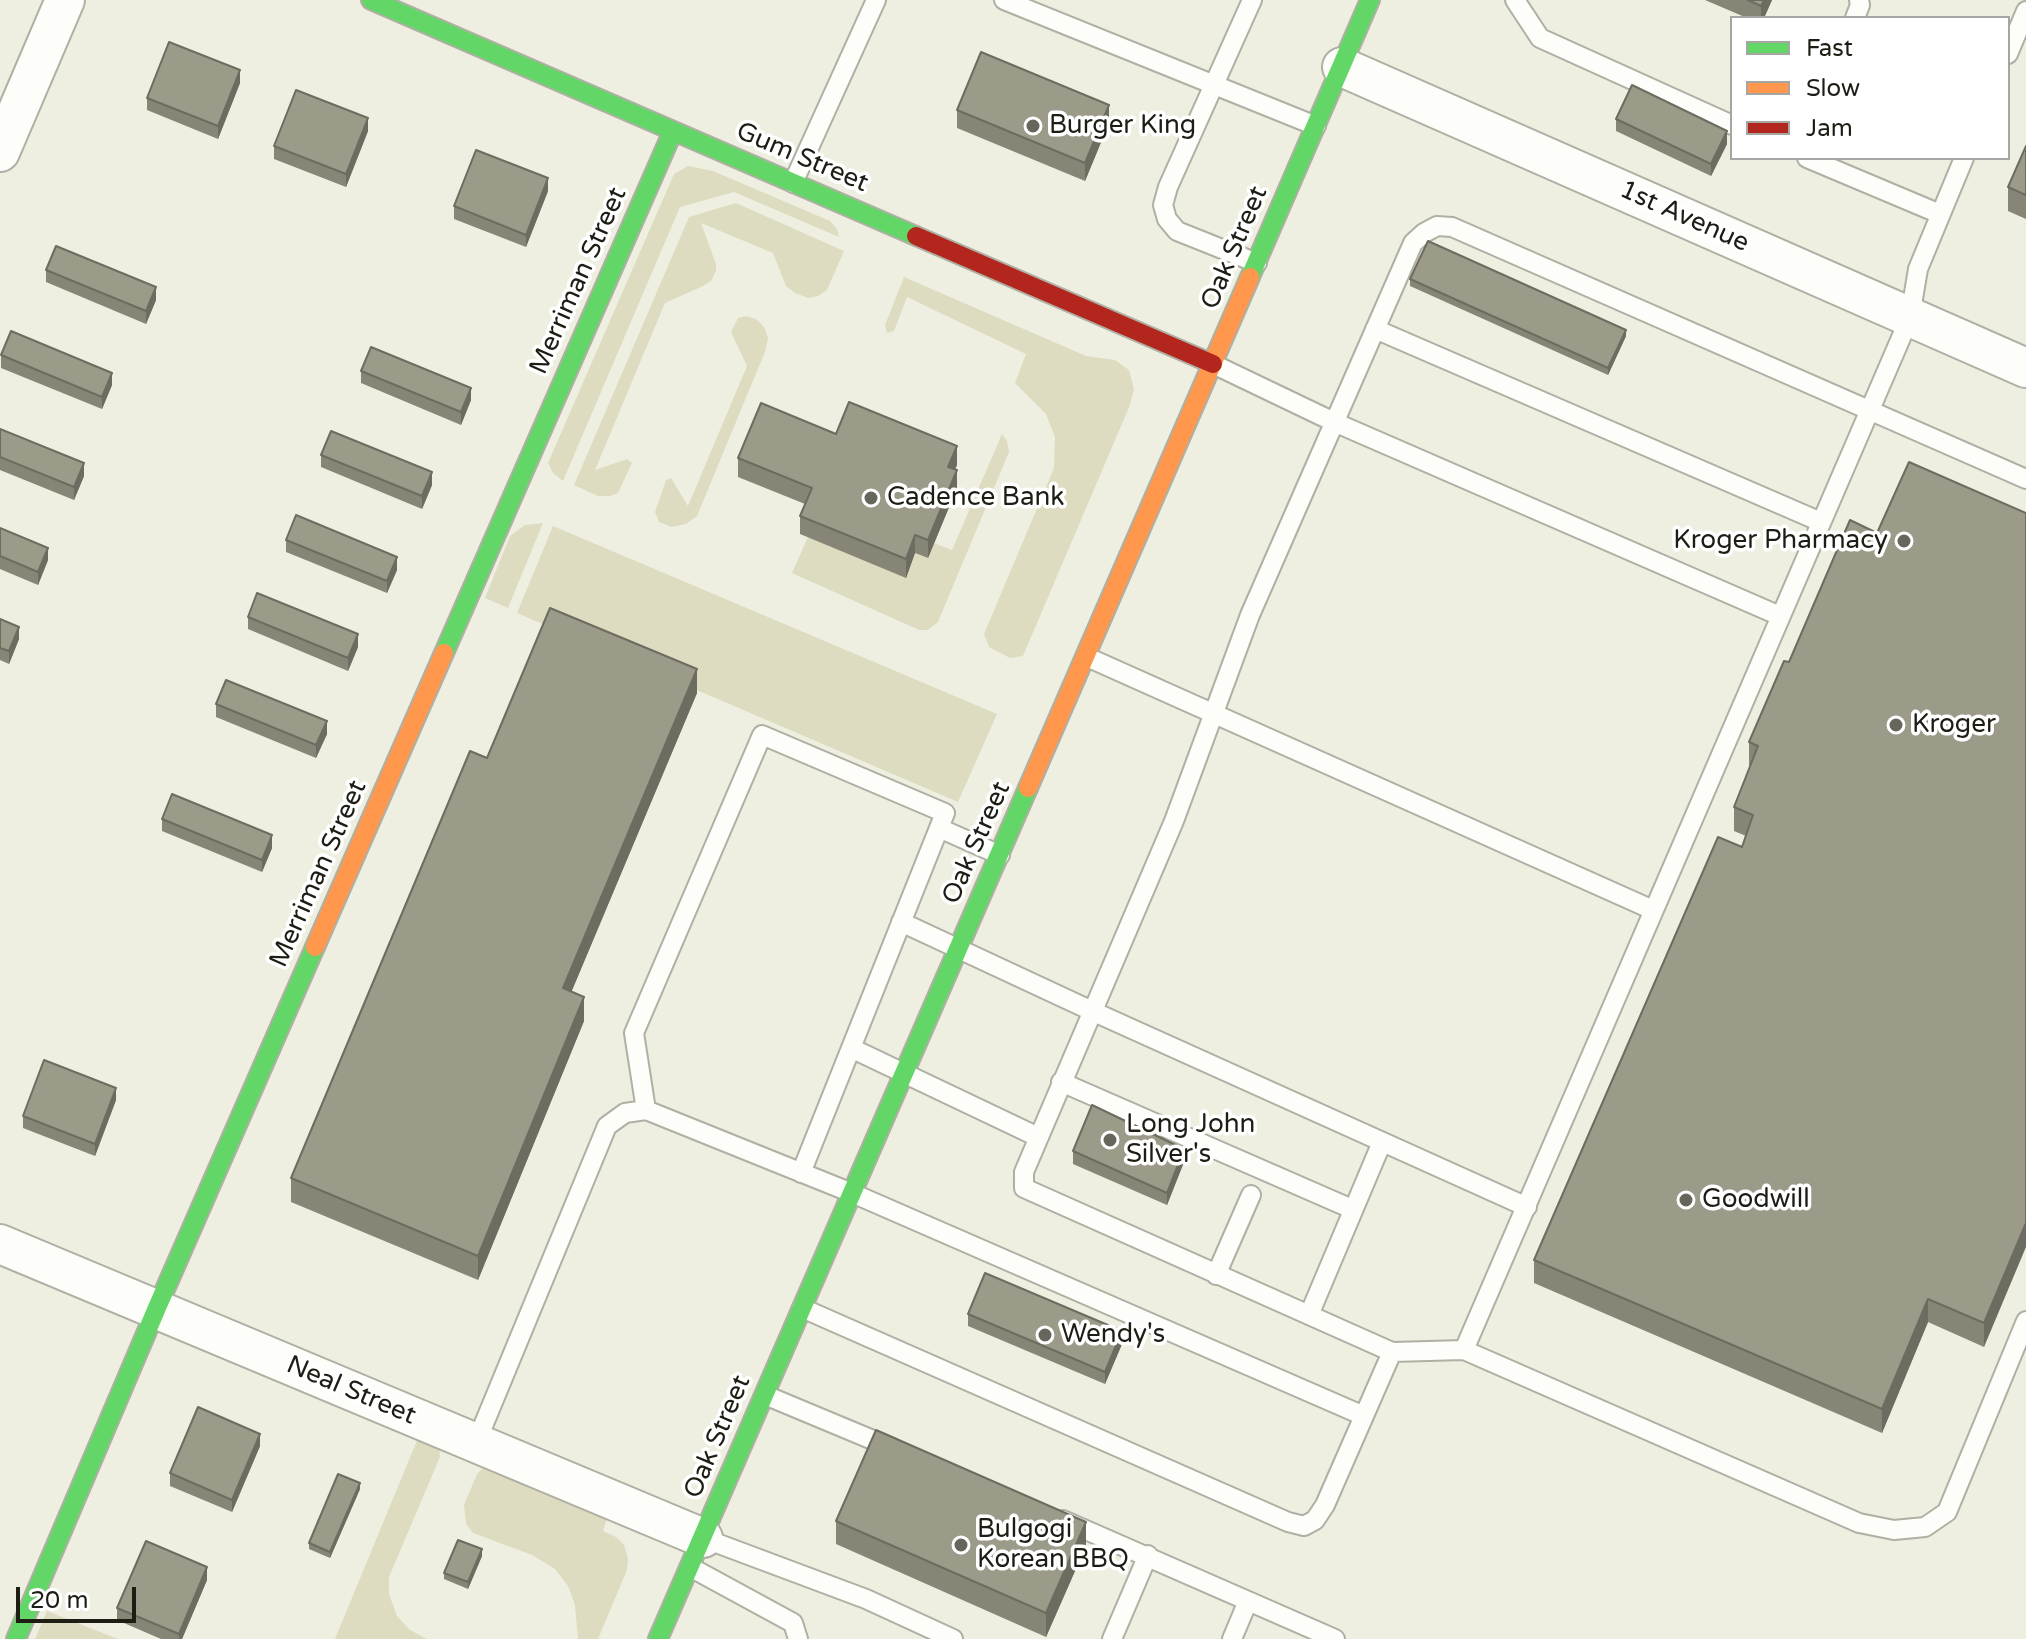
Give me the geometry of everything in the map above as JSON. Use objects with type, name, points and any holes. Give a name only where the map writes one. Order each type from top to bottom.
[{"type":"main road","name":"Gum Street","points":[[371,0],[1213,364]]},
{"type":"main road","name":"Oak Street","points":[[658,1639],[1370,0]]},
{"type":"main road","name":"Merriman Street","points":[[16,1639],[156,1310],[673,131]]},
{"type":"street","points":[[0,152],[65,0]]},
{"type":"street","name":"1st Avenue","points":[[1342,67],[2026,368]]},
{"type":"street","name":"Neal Street","points":[[0,1244],[476,1443],[696,1552]]},
{"type":"lane","points":[[793,183],[876,0]]},
{"type":"lane","points":[[1004,0],[1316,126]]},
{"type":"lane","points":[[1252,0],[1168,187],[1163,205],[1167,219],[1177,231],[1257,263]]},
{"type":"lane","points":[[1515,0],[1540,38],[1730,124]]},
{"type":"lane","points":[[2010,49],[2026,11]]},
{"type":"lane","points":[[1812,160],[1940,214]]},
{"type":"lane","points":[[1464,1350],[1910,317],[1918,269],[1963,160]]},
{"type":"lane","points":[[2026,479],[1452,227],[1437,226],[1424,233],[1413,243],[1250,615],[1174,821],[1024,1172],[1024,1188],[1392,1352],[1464,1350],[1859,1523],[1894,1530],[1925,1527],[1947,1512],[2026,1321]]},
{"type":"lane","points":[[1375,329],[1821,522]]},
{"type":"lane","points":[[1213,364],[1334,422],[1780,616]]},
{"type":"lane","points":[[1087,657],[1653,910]]},
{"type":"lane","points":[[646,1110],[634,1033],[762,735],[945,813],[801,1173]]},
{"type":"lane","points":[[939,828],[1000,855]]},
{"type":"lane","points":[[901,922],[1527,1207]]},
{"type":"lane","points":[[851,1048],[1038,1137]]},
{"type":"lane","points":[[1061,1082],[1352,1209]]},
{"type":"lane","points":[[476,1443],[607,1126],[625,1113],[646,1110],[852,1193],[1364,1416]]},
{"type":"lane","points":[[1309,1315],[1382,1142]]},
{"type":"lane","points":[[1216,1275],[1251,1195]]},
{"type":"lane","points":[[802,1308],[1288,1522],[1304,1526],[1315,1520],[1325,1505],[1392,1352]]},
{"type":"lane","points":[[765,1395],[912,1456]]},
{"type":"lane","points":[[1045,1512],[1335,1639]]},
{"type":"lane","points":[[696,1552],[793,1623],[798,1639]]},
{"type":"lane","points":[[696,1552],[866,1599],[953,1639]]},
{"type":"lane","points":[[1112,1639],[1148,1555]]},
{"type":"lane","points":[[1232,1639],[1248,1601]]},
{"type":"green space","points":[[688,166],[713,171],[830,221],[839,237],[734,192],[680,207],[563,481],[553,473],[548,463],[674,174]]},
{"type":"green space","points":[[736,203],[844,251],[827,290],[808,298],[795,293],[786,286],[773,253],[701,223],[716,271],[711,281],[665,303],[595,470],[627,459],[632,463],[618,493],[598,496],[574,485],[689,217]]},
{"type":"green space","points":[[904,277],[1086,356],[1115,360],[1129,370],[1134,389],[1130,405],[1023,656],[1010,658],[989,647],[984,634],[1054,468],[1055,437],[1046,414],[1015,383],[1026,354],[907,297],[894,331],[887,333],[885,325]]},
{"type":"green space","points":[[746,316],[756,319],[764,327],[768,338],[765,352],[697,516],[686,524],[672,527],[659,522],[655,512],[666,480],[671,478],[688,506],[747,366],[731,332],[738,318]]},
{"type":"green space","points":[[1002,434],[1009,452],[938,622],[928,630],[919,630],[792,573],[808,537],[905,577],[915,553],[928,558],[934,543],[952,550]]},
{"type":"green space","points":[[543,523],[508,608],[485,598],[510,536],[525,525]]},
{"type":"green space","points":[[553,526],[997,714],[958,802],[517,613]]},
{"type":"green space","points":[[418,1438],[439,1447],[440,1457],[389,1577],[389,1594],[397,1616],[410,1630],[427,1639],[335,1639]]},
{"type":"green space","points":[[485,1466],[607,1518],[603,1531],[624,1545],[628,1558],[627,1570],[598,1639],[578,1639],[575,1605],[568,1586],[555,1569],[532,1555],[473,1533],[466,1524],[464,1505],[477,1474]]},
{"type":"green space","points":[[47,1611],[118,1639],[35,1639]]},
{"type":"building","points":[[1748,0],[1764,0],[1761,6]]},
{"type":"building","points":[[169,42],[240,70],[218,126],[147,98]]},
{"type":"building","name":"Burger King","points":[[981,52],[1109,105],[1085,163],[957,110]]},
{"type":"building","points":[[1632,85],[1727,131],[1711,164],[1616,119]]},
{"type":"building","points":[[296,90],[368,118],[346,174],[274,146]]},
{"type":"building","points":[[2026,146],[2026,195],[2008,187]]},
{"type":"building","points":[[476,150],[548,178],[526,235],[454,206]]},
{"type":"building","points":[[1428,241],[1626,330],[1608,368],[1410,279]]},
{"type":"building","points":[[56,246],[156,287],[146,311],[46,270]]},
{"type":"building","points":[[11,331],[112,373],[102,397],[1,355]]},
{"type":"building","points":[[371,347],[471,388],[461,412],[361,371]]},
{"type":"building","name":"Cadence Bank","points":[[849,402],[957,446],[948,467],[957,470],[928,540],[915,535],[906,559],[800,516],[812,488],[738,458],[761,403],[836,434]]},
{"type":"building","points":[[0,429],[84,463],[74,487],[0,457]]},
{"type":"building","points":[[331,431],[432,472],[422,496],[321,455]]},
{"type":"building","points":[[1909,462],[2026,513],[2026,1223],[1984,1323],[1928,1299],[1882,1409],[1534,1260],[1718,837],[1742,847],[1753,815],[1734,807],[1758,746],[1749,742],[1784,661],[1789,662],[1850,520],[1877,533]]},
{"type":"building","points":[[296,515],[397,557],[387,581],[286,540]]},
{"type":"building","points":[[0,528],[48,548],[38,572],[0,556]]},
{"type":"building","points":[[257,593],[358,634],[348,658],[248,617]]},
{"type":"building","points":[[550,608],[697,669],[563,988],[584,997],[478,1256],[291,1178],[470,751],[487,758]]},
{"type":"building","points":[[0,619],[19,627],[9,651],[0,648]]},
{"type":"building","points":[[226,680],[327,721],[316,745],[216,704]]},
{"type":"building","points":[[172,794],[272,835],[262,860],[162,819]]},
{"type":"building","points":[[44,1060],[116,1088],[95,1144],[23,1116]]},
{"type":"building","name":"Long John Silver's","points":[[1092,1105],[1184,1149],[1167,1193],[1073,1151]]},
{"type":"building","name":"Wendy's","points":[[985,1273],[1122,1331],[1105,1372],[968,1314]]},
{"type":"building","points":[[198,1407],[260,1434],[232,1500],[170,1473]]},
{"type":"building","name":"Bulgogi Korean BBQ","points":[[876,1430],[1086,1522],[1046,1613],[836,1521]]},
{"type":"building","points":[[338,1474],[360,1483],[330,1552],[309,1543]]},
{"type":"building","points":[[458,1540],[482,1549],[468,1582],[444,1573]]},
{"type":"building","points":[[146,1541],[207,1567],[179,1634],[117,1608]]},
{"type":"traffic: fast","points":[[371,0],[916,236]]},
{"type":"traffic: fast","points":[[1250,277],[1370,0]]},
{"type":"traffic: fast","points":[[444,653],[673,131]]},
{"type":"traffic: fast","points":[[658,1639],[1028,788]]},
{"type":"traffic: fast","points":[[16,1639],[315,947]]},
{"type":"traffic: slow","points":[[1028,788],[1250,277]]},
{"type":"traffic: slow","points":[[315,947],[444,653]]},
{"type":"traffic: jam","points":[[916,236],[1213,364]]},
{"type":"place","name":"Burger King","points":[[1033,126]]},
{"type":"place","name":"Cadence Bank","points":[[871,498]]},
{"type":"place","name":"Kroger Pharmacy","points":[[1904,541]]},
{"type":"place","name":"Kroger","points":[[1896,725]]},
{"type":"place","name":"Long John Silver's","points":[[1110,1140]]},
{"type":"place","name":"Goodwill","points":[[1686,1200]]},
{"type":"place","name":"Wendy's","points":[[1045,1335]]},
{"type":"place","name":"Bulgogi Korean BBQ","points":[[961,1545]]}]
